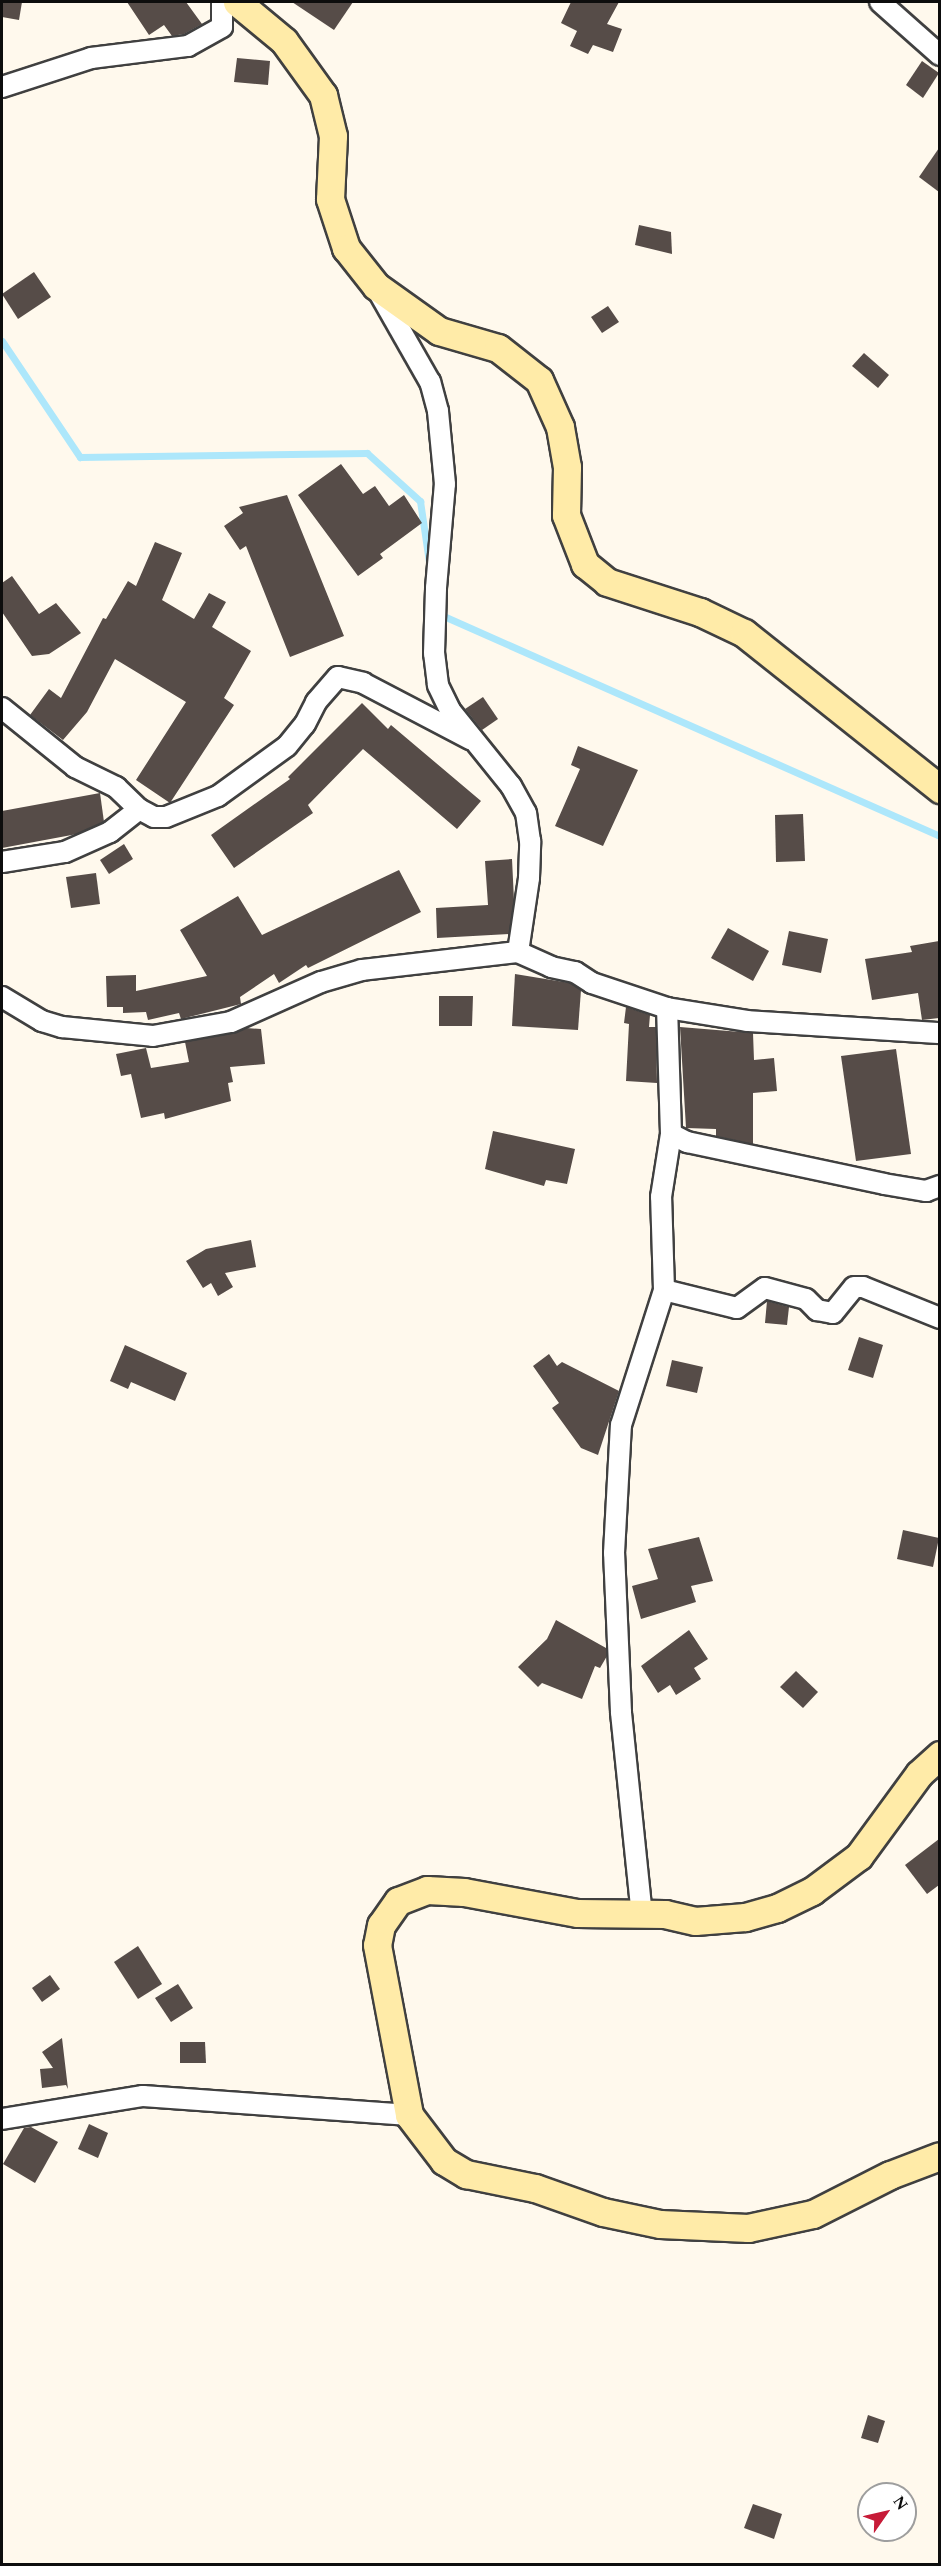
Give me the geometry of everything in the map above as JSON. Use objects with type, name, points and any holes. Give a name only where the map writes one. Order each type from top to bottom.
[{"type":"main road","points":[[237,2],[284,41],[323,95],[333,136],[330,199],[346,248],[376,286],[439,331],[498,348],[539,380],[560,427],[567,467],[566,515],[585,564],[596,574],[628,591],[700,612],[744,633],[939,789]]},
{"type":"main road","points":[[939,1755],[904,1792],[869,1847],[812,1891],[777,1908],[745,1917],[695,1922],[665,1914],[642,1916],[567,1912],[440,1889],[427,1890],[398,1901],[381,1925],[377,1946],[409,2115],[444,2161],[466,2174],[535,2188],[603,2212],[660,2224],[748,2228],[813,2214],[890,2175],[939,2156]]},
{"type":"street","points":[[2,87],[91,58],[188,46],[222,27],[222,2]]},
{"type":"street","points":[[880,2],[939,55]]},
{"type":"street","points":[[376,286],[430,382],[438,411],[445,484],[436,588],[436,671],[442,696],[473,740],[511,786],[526,813],[529,878],[518,952]]},
{"type":"street","points":[[2,708],[75,767],[116,787],[139,809],[154,817],[166,817],[218,796],[287,746],[305,724],[316,702],[334,680],[344,675],[473,740]]},
{"type":"street","points":[[2,862],[65,852],[110,832],[139,809]]},
{"type":"street","points":[[2,997],[42,1021],[62,1027],[153,1036],[231,1022],[321,982],[362,970],[518,952],[551,967],[574,972],[592,983],[667,1008],[747,1021],[939,1034]]},
{"type":"street","points":[[642,1916],[621,1712],[614,1594],[615,1492],[621,1425],[664,1290],[661,1197],[671,1134],[667,1008]]},
{"type":"street","points":[[671,1134],[687,1142],[884,1184],[926,1191],[939,1186]]},
{"type":"street","points":[[664,1290],[736,1308],[765,1288],[806,1299],[817,1310],[833,1313],[854,1287],[863,1287],[939,1318]]},
{"type":"street","points":[[2,2119],[143,2096],[409,2115]]},
{"type":"building","points":[[2,2],[22,2],[19,20],[2,17]]},
{"type":"building","points":[[127,2],[186,2],[202,24],[184,34],[172,36],[164,25],[149,35]]},
{"type":"building","points":[[292,2],[353,2],[334,30]]},
{"type":"building","points":[[571,2],[619,2],[607,24],[622,29],[613,52],[593,45],[588,54],[570,46],[577,31],[561,23]]},
{"type":"building","points":[[237,58],[270,61],[268,85],[234,82]]},
{"type":"building","points":[[922,61],[939,73],[923,98],[906,85]]},
{"type":"building","points":[[939,148],[939,192],[919,177]]},
{"type":"building","points":[[639,225],[671,232],[672,254],[635,245]]},
{"type":"building","points":[[34,272],[51,297],[18,319],[2,294]]},
{"type":"building","points":[[608,306],[619,322],[602,333],[591,317]]},
{"type":"building","points":[[864,353],[889,375],[878,388],[852,366]]},
{"type":"building","points":[[341,464],[363,494],[375,486],[389,506],[404,495],[422,523],[380,554],[383,558],[358,576],[298,495]]},
{"type":"building","points":[[287,495],[344,636],[290,657],[246,546],[240,550],[224,526],[243,513],[239,507]]},
{"type":"building","points":[[155,542],[182,553],[162,600],[194,619],[209,593],[226,602],[212,627],[251,651],[224,698],[234,705],[170,803],[136,780],[186,702],[115,659],[87,712],[63,740],[30,715],[49,689],[61,698],[103,618],[106,619],[128,581],[136,586]]},
{"type":"building","points":[[12,576],[39,614],[56,603],[81,633],[49,654],[32,656],[2,612],[2,583]]},
{"type":"building","points":[[483,697],[498,719],[482,730],[465,709]]},
{"type":"building","points":[[362,703],[388,729],[391,725],[481,801],[457,829],[363,749],[308,805],[313,813],[234,868],[211,835],[290,779],[288,777]]},
{"type":"building","points":[[578,746],[638,770],[603,846],[555,826],[580,769],[571,765]]},
{"type":"building","points":[[100,793],[104,822],[77,834],[2,848],[2,811]]},
{"type":"building","points":[[803,814],[805,861],[776,862],[775,815]]},
{"type":"building","points":[[124,844],[133,859],[109,874],[100,860]]},
{"type":"building","points":[[512,859],[514,900],[509,934],[437,938],[436,908],[488,905],[485,861]]},
{"type":"building","points":[[399,870],[421,912],[308,968],[306,965],[279,983],[274,974],[240,997],[241,1004],[181,1019],[179,1013],[148,1020],[146,1012],[123,1013],[123,1007],[107,1007],[106,976],[136,975],[136,991],[207,976],[180,930],[238,896],[262,935]]},
{"type":"building","points":[[96,873],[100,904],[71,908],[66,877]]},
{"type":"building","points":[[728,928],[769,951],[753,981],[711,958]]},
{"type":"building","points":[[789,931],[828,939],[821,973],[782,965]]},
{"type":"building","points":[[939,941],[939,1018],[922,1020],[918,993],[872,1000],[865,959],[912,952],[910,946]]},
{"type":"building","points":[[515,974],[570,983],[581,990],[578,1030],[512,1026]]},
{"type":"building","points":[[439,996],[473,996],[472,1026],[439,1026]]},
{"type":"building","points":[[626,1007],[650,1015],[649,1027],[656,1027],[657,1083],[626,1081],[629,1024],[624,1023]]},
{"type":"building","points":[[680,1027],[753,1033],[754,1060],[774,1058],[777,1091],[753,1093],[753,1144],[716,1136],[716,1129],[686,1128]]},
{"type":"building","points":[[246,1028],[261,1029],[265,1064],[230,1067],[233,1082],[228,1083],[231,1101],[165,1119],[164,1113],[141,1118],[131,1074],[121,1076],[116,1054],[146,1048],[151,1068],[189,1062],[185,1042]]},
{"type":"building","points":[[896,1049],[911,1154],[856,1161],[841,1056]]},
{"type":"building","points":[[493,1131],[575,1149],[567,1184],[546,1180],[544,1186],[485,1169]]},
{"type":"building","points":[[251,1240],[256,1267],[225,1273],[233,1287],[218,1296],[211,1283],[203,1288],[186,1261],[206,1249]]},
{"type":"building","points":[[767,1301],[789,1307],[787,1325],[765,1323]]},
{"type":"building","points":[[859,1337],[883,1345],[873,1378],[848,1370]]},
{"type":"building","points":[[125,1345],[187,1373],[175,1401],[131,1382],[128,1389],[110,1381]]},
{"type":"building","points":[[549,1354],[557,1366],[562,1362],[619,1391],[598,1455],[581,1448],[552,1408],[559,1403],[533,1366]]},
{"type":"building","points":[[672,1360],[703,1367],[697,1393],[666,1386]]},
{"type":"building","points":[[903,1530],[939,1538],[933,1567],[897,1559]]},
{"type":"building","points":[[699,1537],[713,1581],[691,1586],[696,1602],[641,1619],[632,1586],[658,1579],[648,1549]]},
{"type":"building","points":[[556,1620],[606,1648],[607,1656],[600,1668],[595,1666],[582,1699],[542,1683],[538,1687],[518,1667],[547,1639]]},
{"type":"building","points":[[689,1630],[708,1659],[694,1668],[701,1679],[676,1695],[670,1685],[658,1693],[641,1666]]},
{"type":"building","points":[[796,1671],[818,1692],[803,1708],[780,1687]]},
{"type":"building","points":[[939,1839],[939,1885],[927,1894],[905,1865]]},
{"type":"building","points":[[138,1946],[162,1984],[138,1999],[114,1962]]},
{"type":"building","points":[[50,1975],[60,1989],[42,2002],[32,1988]]},
{"type":"building","points":[[178,1984],[193,2008],[171,2022],[155,1998]]},
{"type":"building","points":[[62,2038],[68,2089],[66,2085],[42,2088],[40,2069],[53,2068],[42,2052]]},
{"type":"building","points":[[180,2042],[205,2042],[206,2063],[180,2063]]},
{"type":"building","points":[[89,2124],[108,2133],[98,2158],[78,2149]]},
{"type":"building","points":[[31,2127],[58,2142],[35,2183],[3,2164],[24,2128]]},
{"type":"building","points":[[868,2415],[885,2421],[878,2443],[861,2438]]},
{"type":"building","points":[[753,2504],[782,2514],[774,2539],[744,2528]]},
{"type":"waterway","points":[[2,341],[80,457],[367,453],[420,501],[430,569]]},
{"type":"waterway","points":[[439,614],[940,836]]}]
